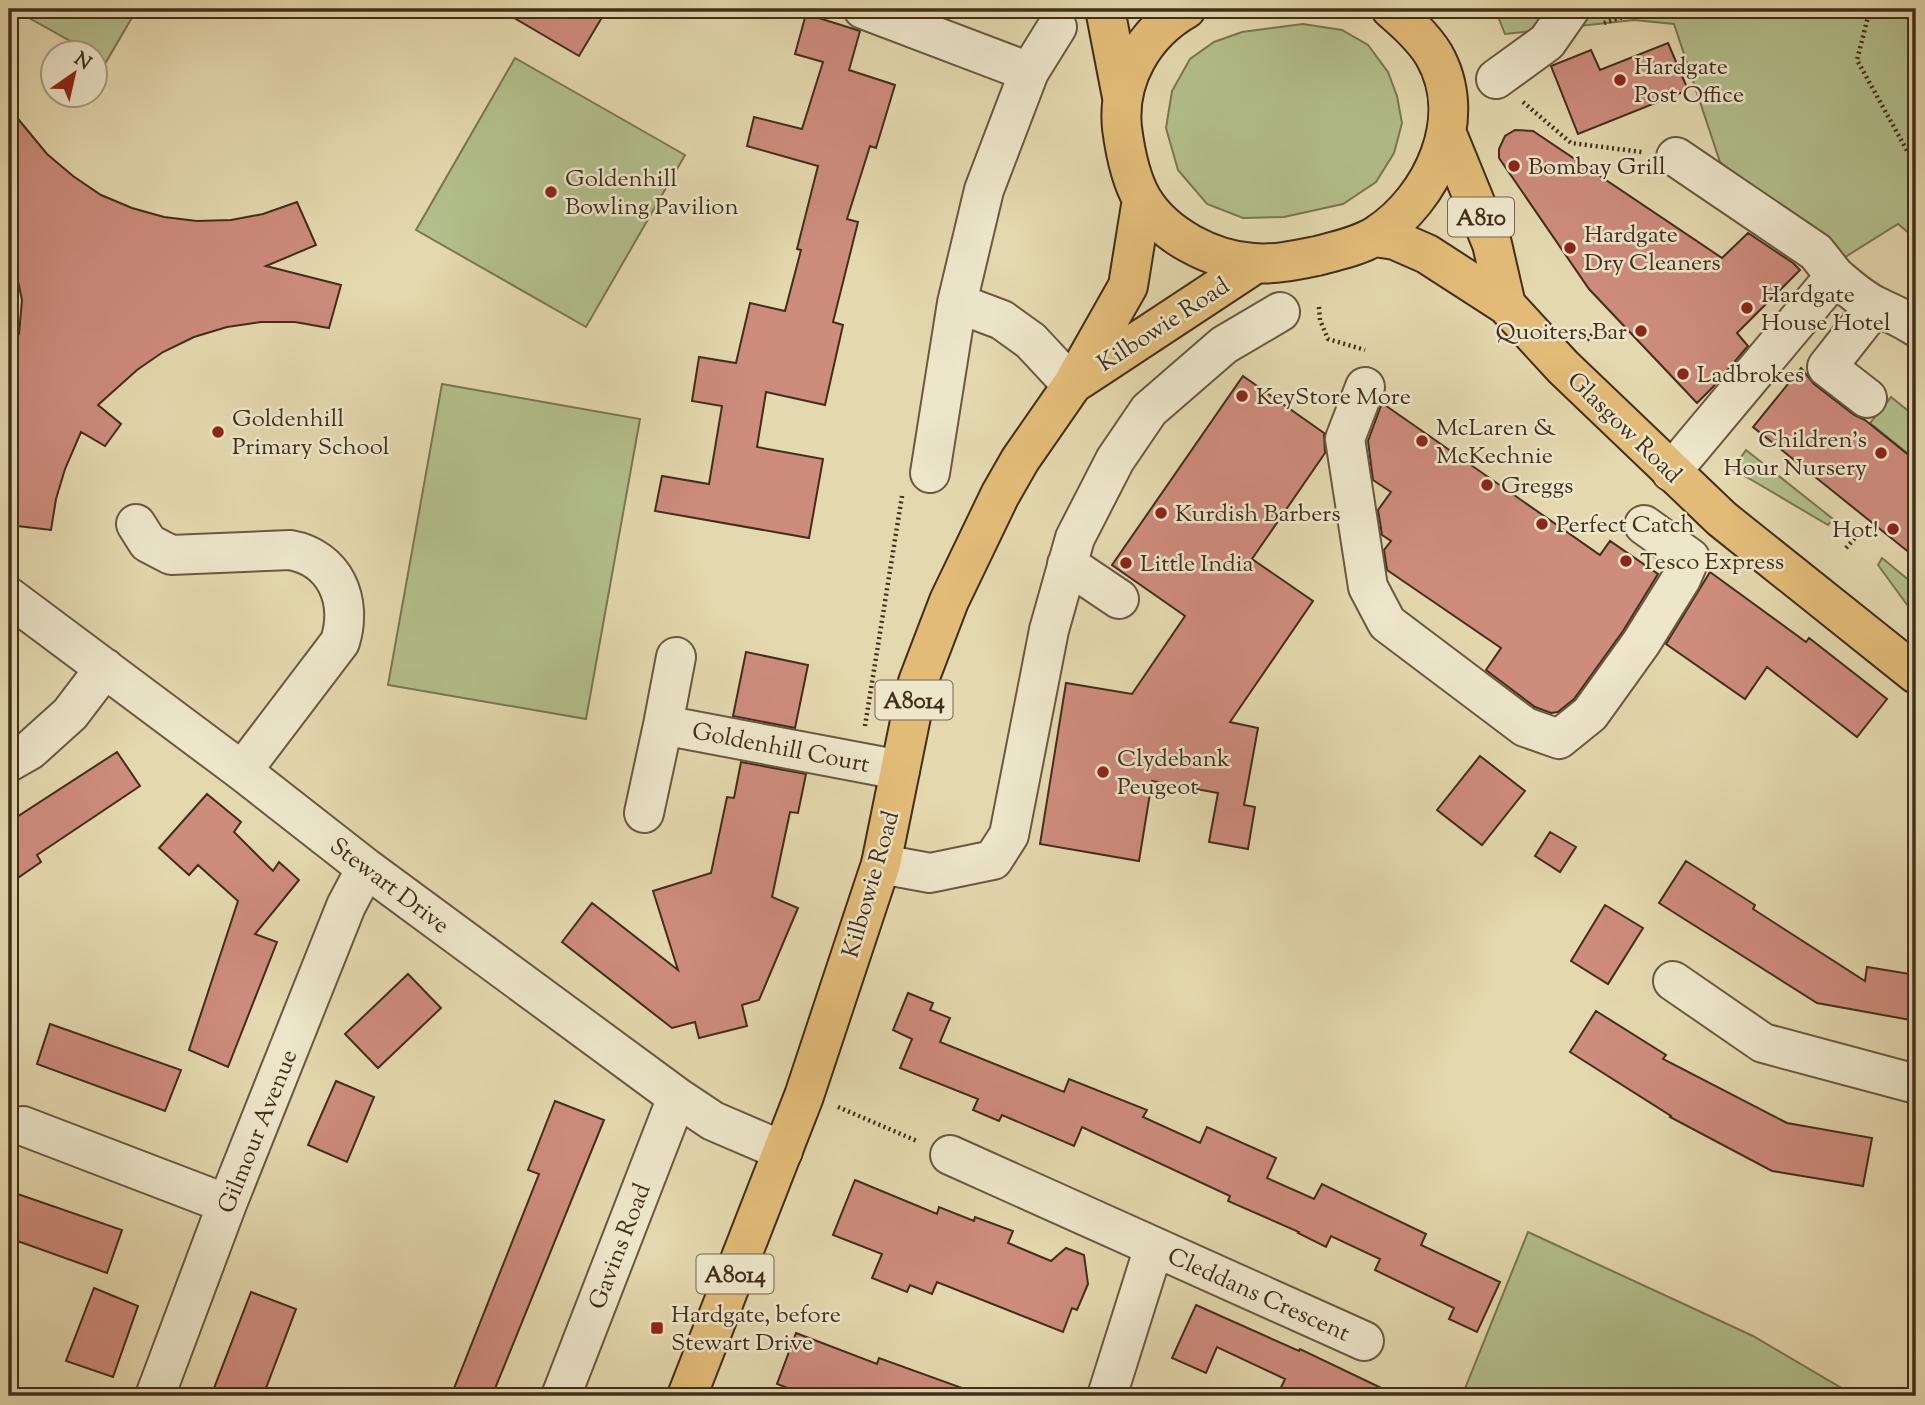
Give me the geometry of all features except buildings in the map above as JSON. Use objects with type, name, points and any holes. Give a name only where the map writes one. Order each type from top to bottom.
[{"type":"main road","name":"A810","points":[[1105,9],[1122,97],[1124,143],[1131,172],[1142,199],[1155,215],[1188,243],[1232,260],[1255,264],[1302,259],[1375,237],[1395,221],[1420,192],[1439,158],[1447,134],[1448,98],[1443,75],[1419,22],[1391,9]]},
{"type":"main road","name":"A810","points":[[1122,97],[1136,60],[1147,43],[1163,25],[1182,10]]},
{"type":"main road","name":"Glasgow Road","points":[[1447,134],[1492,244],[1506,304]]},
{"type":"main road","name":"Kilbowie Road","points":[[687,1396],[804,1096],[881,864],[918,682],[949,601],[1000,495],[1020,460],[1072,385],[1128,286],[1142,199]]},
{"type":"main road","name":"Glasgow Road","points":[[1375,237],[1395,240],[1427,254],[1506,304],[1563,367],[1722,519],[1916,674]]},
{"type":"main road","name":"Kilbowie Road","points":[[1072,385],[1255,264]]},
{"type":"street","points":[[863,9],[1029,72]]},
{"type":"street","points":[[1496,79],[1547,42],[1570,9]]},
{"type":"street","points":[[916,483],[984,190],[1029,72],[1057,27]]},
{"type":"street","points":[[1676,157],[1815,252],[1835,276],[1854,292],[1916,327]]},
{"type":"street","points":[[1671,472],[1835,276]]},
{"type":"street","points":[[957,303],[1002,320],[1031,341],[1072,385]]},
{"type":"street","points":[[1867,398],[1827,367],[1875,306]]},
{"type":"street","points":[[881,864],[930,873],[993,860],[1009,835],[1049,629],[1067,564],[1075,538],[1115,460],[1149,410],[1224,345],[1280,312]]},
{"type":"street","points":[[1369,370],[1345,439],[1368,587],[1387,623],[1525,727],[1559,739],[1590,714],[1641,643],[1681,579],[1690,558],[1722,519]]},
{"type":"street","points":[[136,524],[148,543],[171,555],[290,550],[305,553],[320,561],[334,577],[344,607],[345,627],[340,642],[242,771]]},
{"type":"street","points":[[1644,525],[1690,558]]},
{"type":"street","points":[[1067,564],[1119,599]]},
{"type":"street","name":"Stewart Drive","points":[[9,597],[242,771],[366,868],[677,1097],[713,1121],[783,1151]]},
{"type":"street","name":"Goldenhill Court","points":[[643,813],[676,657]]},
{"type":"street","points":[[9,762],[30,750],[70,714],[105,668]]},
{"type":"street","name":"Goldenhill Court","points":[[663,725],[900,770]]},
{"type":"street","name":"Gilmour Avenue","points":[[155,1396],[227,1204],[346,906],[366,868]]},
{"type":"street","points":[[1673,981],[1763,1043],[1916,1084]]},
{"type":"street","name":"Gavins Road","points":[[561,1396],[677,1097]]},
{"type":"street","points":[[23,1126],[227,1204]]},
{"type":"street","name":"Cleddans Crescent","points":[[950,1155],[1364,1341]]},
{"type":"street","name":"Cleddans Crescent","points":[[1107,1396],[1154,1247]]},
{"type":"path","points":[[1870,9],[1857,60],[1910,156],[1916,161]]},
{"type":"path","points":[[1496,79],[1571,143],[1676,157]]},
{"type":"path","points":[[1280,312],[1294,300],[1310,300],[1319,306],[1320,320],[1328,339],[1369,370]]},
{"type":"path","points":[[859,761],[916,483]]},
{"type":"path","points":[[1846,548],[1863,529]]},
{"type":"path","points":[[804,1096],[847,1110],[950,1155]]},
{"type":"green space","points":[[13,9],[137,9],[108,59],[108,38],[65,38]]},
{"type":"green space","points":[[1495,9],[1916,9],[1916,239],[1898,224],[1842,259],[1720,162],[1674,24],[1634,20],[1505,34]]},
{"type":"green space","points":[[1303,24],[1342,30],[1368,45],[1388,72],[1397,96],[1402,123],[1394,153],[1376,182],[1343,204],[1284,217],[1243,218],[1207,204],[1178,170],[1166,128],[1172,91],[1190,59],[1214,42],[1242,32]]},
{"type":"green space","name":"Goldenhill Bowling Pavilion","points":[[515,58],[685,155],[586,327],[416,230]]},
{"type":"green space","points":[[442,384],[640,419],[586,719],[388,685]]},
{"type":"green space","points":[[1891,397],[1916,417],[1916,460],[1870,423]]},
{"type":"green space","points":[[1746,450],[1833,519],[1828,525],[1733,469]]},
{"type":"green space","points":[[1882,558],[1916,586],[1916,617],[1878,565]]},
{"type":"green space","points":[[1528,1232],[1753,1336],[1855,1396],[1462,1396]]},
{"type":"place","name":"Hardgate Post Office","points":[[1620,80]]},
{"type":"place","name":"Bombay Grill","points":[[1514,166]]},
{"type":"place","name":"Goldenhill Bowling Pavilion","points":[[551,192]]},
{"type":"place","name":"Hardgate Dry Cleaners","points":[[1570,248]]},
{"type":"place","name":"Hardgate House Hotel","points":[[1747,308]]},
{"type":"place","name":"Quoiters Bar","points":[[1641,331]]},
{"type":"place","name":"Ladbrokes","points":[[1683,374]]},
{"type":"place","name":"KeyStore More","points":[[1242,396]]},
{"type":"place","name":"Goldenhill Primary School","points":[[218,432]]},
{"type":"place","name":"McLaren & McKechnie","points":[[1422,441]]},
{"type":"place","name":"Children’s Hour Nursery","points":[[1881,453]]},
{"type":"place","name":"Greggs","points":[[1487,485]]},
{"type":"place","name":"Kurdish Barbers","points":[[1161,513]]},
{"type":"place","name":"Perfect Catch","points":[[1542,524]]},
{"type":"place","name":"Hot!","points":[[1893,529]]},
{"type":"place","name":"Tesco Express","points":[[1626,561]]},
{"type":"place","name":"Little India","points":[[1126,563]]},
{"type":"place","name":"Clydebank Peugeot","points":[[1103,772]]},
{"type":"place","name":"Hardgate, before Stewart Drive","points":[[657,1328]]}]
